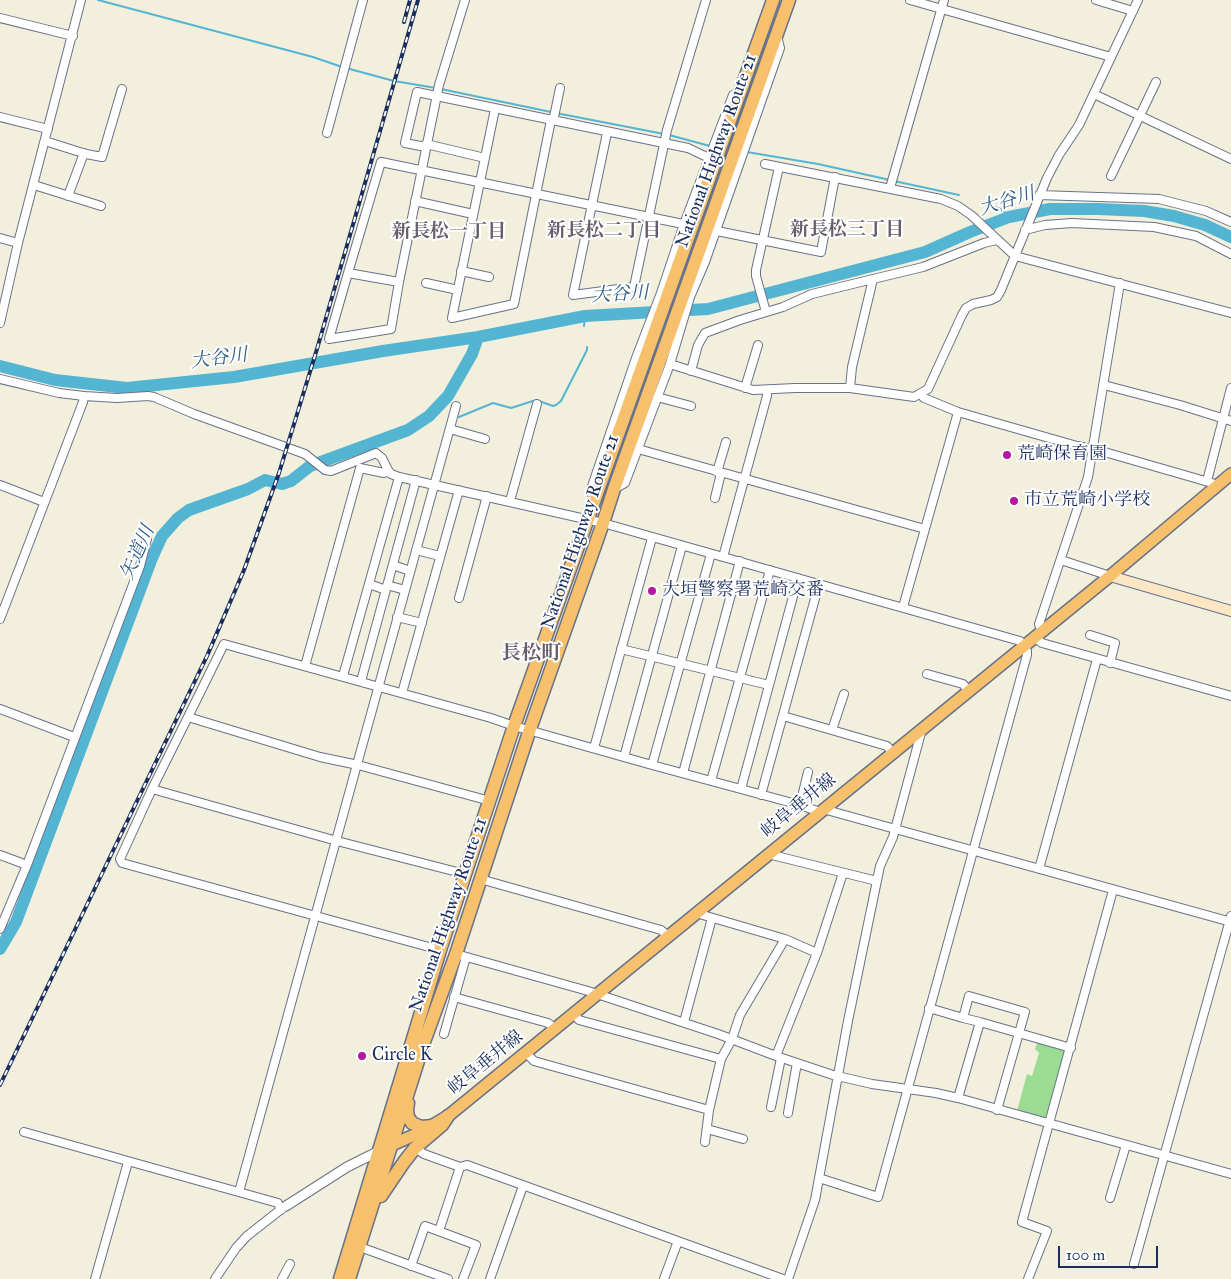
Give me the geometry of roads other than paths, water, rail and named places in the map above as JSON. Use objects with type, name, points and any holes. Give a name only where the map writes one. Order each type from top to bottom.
[{"type":"highway","name":"National Highway Route 21","points":[[340,1279],[440,950],[514,726],[589,519],[652,328],[714,155],[726,133],[773,0]]},
{"type":"highway","name":"National Highway Route 21","points":[[349,1279],[424,1042],[461,955],[480,879],[530,729],[614,489],[743,142],[789,0]]},
{"type":"highway","points":[[424,1042],[420,1066],[407,1110],[408,1117],[415,1125],[422,1127],[433,1126]]},
{"type":"highway","points":[[366,1230],[379,1199],[391,1179],[416,1148],[442,1125],[448,1116]]},
{"type":"main road","name":"岐阜垂井線","points":[[379,1151],[433,1126],[448,1116],[922,727],[1110,576],[1212,484],[1231,474]]},
{"type":"main road","points":[[1110,576],[1231,611]]},
{"type":"street","points":[[0,323],[18,243],[81,0]]},
{"type":"street","points":[[327,133],[363,0]]},
{"type":"street","points":[[465,0],[438,92],[426,146],[422,170],[416,202],[399,282],[391,329],[329,339],[381,162],[422,170],[480,183],[536,193],[686,225]]},
{"type":"street","points":[[607,132],[573,295],[634,287],[666,137],[706,0]]},
{"type":"street","points":[[910,0],[943,4],[985,22],[1111,57]]},
{"type":"street","points":[[1096,0],[1133,11]]},
{"type":"street","points":[[670,364],[753,390],[850,388],[914,397],[928,389],[966,308],[997,297],[1038,197],[1058,155],[1079,125],[1138,0]]},
{"type":"street","points":[[890,188],[943,4]]},
{"type":"street","points":[[0,18],[73,36]]},
{"type":"street","points":[[1111,176],[1156,82]]},
{"type":"street","points":[[664,295],[686,225],[714,155],[733,95],[742,86]]},
{"type":"street","points":[[495,109],[452,318],[514,304],[536,193],[560,88]]},
{"type":"street","points":[[45,141],[102,157],[122,89]]},
{"type":"street","points":[[485,158],[405,143],[418,92],[438,92],[495,109],[553,115],[607,132],[666,137],[688,148],[714,155]]},
{"type":"street","points":[[1094,94],[1230,155]]},
{"type":"street","points":[[0,117],[48,129]]},
{"type":"street","points":[[68,196],[84,153]]},
{"type":"street","points":[[686,298],[705,262],[738,156]]},
{"type":"street","points":[[765,164],[941,199],[958,206],[973,217],[1014,256],[1231,313]]},
{"type":"street","points":[[766,309],[756,270],[779,167]]},
{"type":"street","points":[[714,231],[821,252],[835,177]]},
{"type":"street","points":[[34,185],[101,206]]},
{"type":"street","points":[[1038,197],[1159,199],[1206,211],[1231,222]]},
{"type":"street","points":[[416,202],[473,214]]},
{"type":"street","points":[[1025,229],[1072,223],[1154,227],[1196,236],[1231,254]]},
{"type":"street","points":[[0,238],[18,243]]},
{"type":"street","points":[[691,371],[698,345],[705,333],[766,309],[819,293],[923,267],[995,238]]},
{"type":"street","points":[[461,271],[489,277]]},
{"type":"street","points":[[348,273],[399,282]]},
{"type":"street","points":[[850,388],[852,367],[872,279]]},
{"type":"street","points":[[426,283],[458,290]]},
{"type":"street","points":[[1120,283],[1085,489],[1039,624],[1038,634],[1042,643],[1231,696]]},
{"type":"street","points":[[614,489],[625,484],[670,364],[675,329]]},
{"type":"street","points":[[745,388],[758,345]]},
{"type":"street","points":[[0,379],[59,393],[84,396],[118,398],[154,397],[311,458],[325,470],[331,471],[376,454],[382,458],[391,474],[400,477],[589,519],[1017,639],[1027,651],[1027,656],[878,1197],[819,1178]]},
{"type":"street","points":[[1104,385],[1228,420]]},
{"type":"street","points":[[920,394],[924,398],[958,412],[1212,484],[1228,420],[1231,388]]},
{"type":"street","points":[[723,557],[767,391]]},
{"type":"street","points":[[0,619],[84,396]]},
{"type":"street","points":[[657,397],[691,406]]},
{"type":"street","points":[[510,501],[537,404]]},
{"type":"street","points":[[239,1192],[456,406]]},
{"type":"street","points":[[903,607],[958,412]]},
{"type":"street","points":[[450,429],[485,439]]},
{"type":"street","points":[[715,498],[726,442]]},
{"type":"street","points":[[638,449],[925,529]]},
{"type":"street","points":[[305,666],[360,468],[384,473],[388,470]]},
{"type":"street","points":[[343,676],[400,477]]},
{"type":"street","points":[[361,682],[416,480]]},
{"type":"street","points":[[0,485],[44,502]]},
{"type":"street","points":[[402,693],[458,490]]},
{"type":"street","points":[[459,598],[487,496]]},
{"type":"street","points":[[594,748],[652,538]]},
{"type":"street","points":[[0,929],[27,865],[140,566],[148,539]]},
{"type":"street","points":[[624,757],[682,546]]},
{"type":"street","points":[[416,550],[440,556]]},
{"type":"street","points":[[652,765],[712,554]]},
{"type":"street","points":[[1061,560],[1110,576]]},
{"type":"street","points":[[683,773],[740,562]]},
{"type":"street","points":[[393,565],[410,570]]},
{"type":"street","points":[[712,781],[770,570]]},
{"type":"street","points":[[741,789],[798,578]]},
{"type":"street","points":[[369,584],[404,590]]},
{"type":"street","points":[[761,795],[819,584]]},
{"type":"street","points":[[397,617],[422,624]]},
{"type":"street","points":[[1090,635],[1115,643],[1110,663]]},
{"type":"street","points":[[440,950],[122,863],[120,858],[152,789],[224,644],[379,686],[761,795],[895,828],[1113,890],[1230,920],[1166,1156],[1134,1264]]},
{"type":"street","points":[[621,649],[768,686]]},
{"type":"street","points":[[1039,869],[1097,659]]},
{"type":"street","points":[[927,674],[963,684],[968,690]]},
{"type":"street","points":[[832,730],[844,694]]},
{"type":"street","points":[[0,709],[74,737]]},
{"type":"street","points":[[188,716],[320,757],[358,765],[490,801]]},
{"type":"street","points":[[783,716],[887,746],[892,752]]},
{"type":"street","points":[[788,1279],[815,1200],[876,881],[895,828],[919,746],[922,727]]},
{"type":"street","points":[[800,805],[808,772]]},
{"type":"street","points":[[152,789],[465,874]]},
{"type":"street","points":[[768,854],[876,881]]},
{"type":"street","points":[[0,855],[27,865]]},
{"type":"street","points":[[771,1107],[778,1057],[817,953],[843,873]]},
{"type":"street","points":[[480,879],[661,930],[668,936]]},
{"type":"street","points":[[1028,1279],[1047,1230],[1022,1222],[1113,890]]},
{"type":"street","points":[[696,914],[785,940],[817,953]]},
{"type":"street","points":[[684,1022],[712,918]]},
{"type":"street","points":[[705,1142],[709,1110],[721,1059],[732,1039],[740,1015],[785,940]]},
{"type":"street","points":[[444,1034],[454,997],[461,955],[598,994],[684,1022],[778,1057],[838,1075],[872,1084],[958,1098],[1231,1174]]},
{"type":"street","points":[[963,1018],[969,996],[1025,1012],[997,1110]]},
{"type":"street","points":[[454,997],[548,1023],[555,1028]]},
{"type":"street","points":[[930,1008],[1071,1048]]},
{"type":"street","points":[[574,1014],[579,1020],[721,1059]]},
{"type":"street","points":[[958,1098],[980,1022]]},
{"type":"street","points":[[526,1053],[534,1061],[709,1110]]},
{"type":"street","points":[[788,1113],[797,1063]]},
{"type":"street","points":[[707,1129],[743,1139]]},
{"type":"street","points":[[24,1132],[278,1203],[284,1208]]},
{"type":"street","points":[[1110,1198],[1126,1145]]},
{"type":"street","points":[[416,1148],[424,1154],[460,1167],[467,1165],[783,1279]]},
{"type":"street","points":[[215,1279],[236,1248],[247,1236],[330,1177],[379,1151]]},
{"type":"street","points":[[95,1279],[128,1162]]},
{"type":"street","points":[[439,1231],[460,1167]]},
{"type":"street","points":[[490,1279],[523,1186]]},
{"type":"street","points":[[411,1266],[425,1226],[476,1245],[463,1279]]},
{"type":"street","points":[[664,1279],[678,1241]]},
{"type":"street","points":[[360,1247],[448,1279]]},
{"type":"street","points":[[282,1279],[290,1264]]},
{"type":"waterway","points":[[98,0],[313,57],[342,67]]},
{"type":"waterway","points":[[346,68],[394,81],[436,88]]},
{"type":"waterway","points":[[441,89],[551,112]]},
{"type":"waterway","points":[[556,113],[664,134]]},
{"type":"waterway","points":[[669,135],[710,146]]},
{"type":"waterway","points":[[747,152],[818,164],[890,180]]},
{"type":"waterway","points":[[894,181],[959,195]]},
{"type":"waterway","points":[[995,207],[1003,210],[1009,217]]},
{"type":"waterway","name":"大谷川","points":[[0,366],[55,380],[127,388],[234,377],[383,351],[478,337],[585,316],[708,309],[925,252],[1009,217],[1050,209],[1144,211],[1174,216],[1205,225],[1231,237]]},
{"type":"waterway","points":[[584,326],[585,316]]},
{"type":"waterway","name":"矢道川","points":[[0,949],[16,922],[152,558],[162,536],[178,518],[189,510],[248,489],[265,480],[282,484],[291,481],[310,466],[408,430],[429,416],[448,396],[472,354],[478,337]]},
{"type":"waterway","points":[[459,417],[493,403],[511,408],[536,400],[553,406],[556,405],[561,401],[587,347]]},
{"type":"railway","points":[[404,22],[410,0]]},
{"type":"railway","points":[[0,1085],[207,656],[244,570],[279,473],[317,349],[418,0]]},
{"type":"place","name":"荒崎保育園","points":[[1007,455]]},
{"type":"place","name":"市立荒崎小学校","points":[[1014,501]]},
{"type":"place","name":"大垣警察署荒崎交番","points":[[652,591]]},
{"type":"place","name":"Circle K","points":[[362,1056]]},
{"type":"district","name":"新長松三丁目","points":[[847,230]]},
{"type":"district","name":"新長松二丁目","points":[[604,231]]},
{"type":"district","name":"新長松一丁目","points":[[449,232]]},
{"type":"district","name":"長松町","points":[[531,654]]}]
